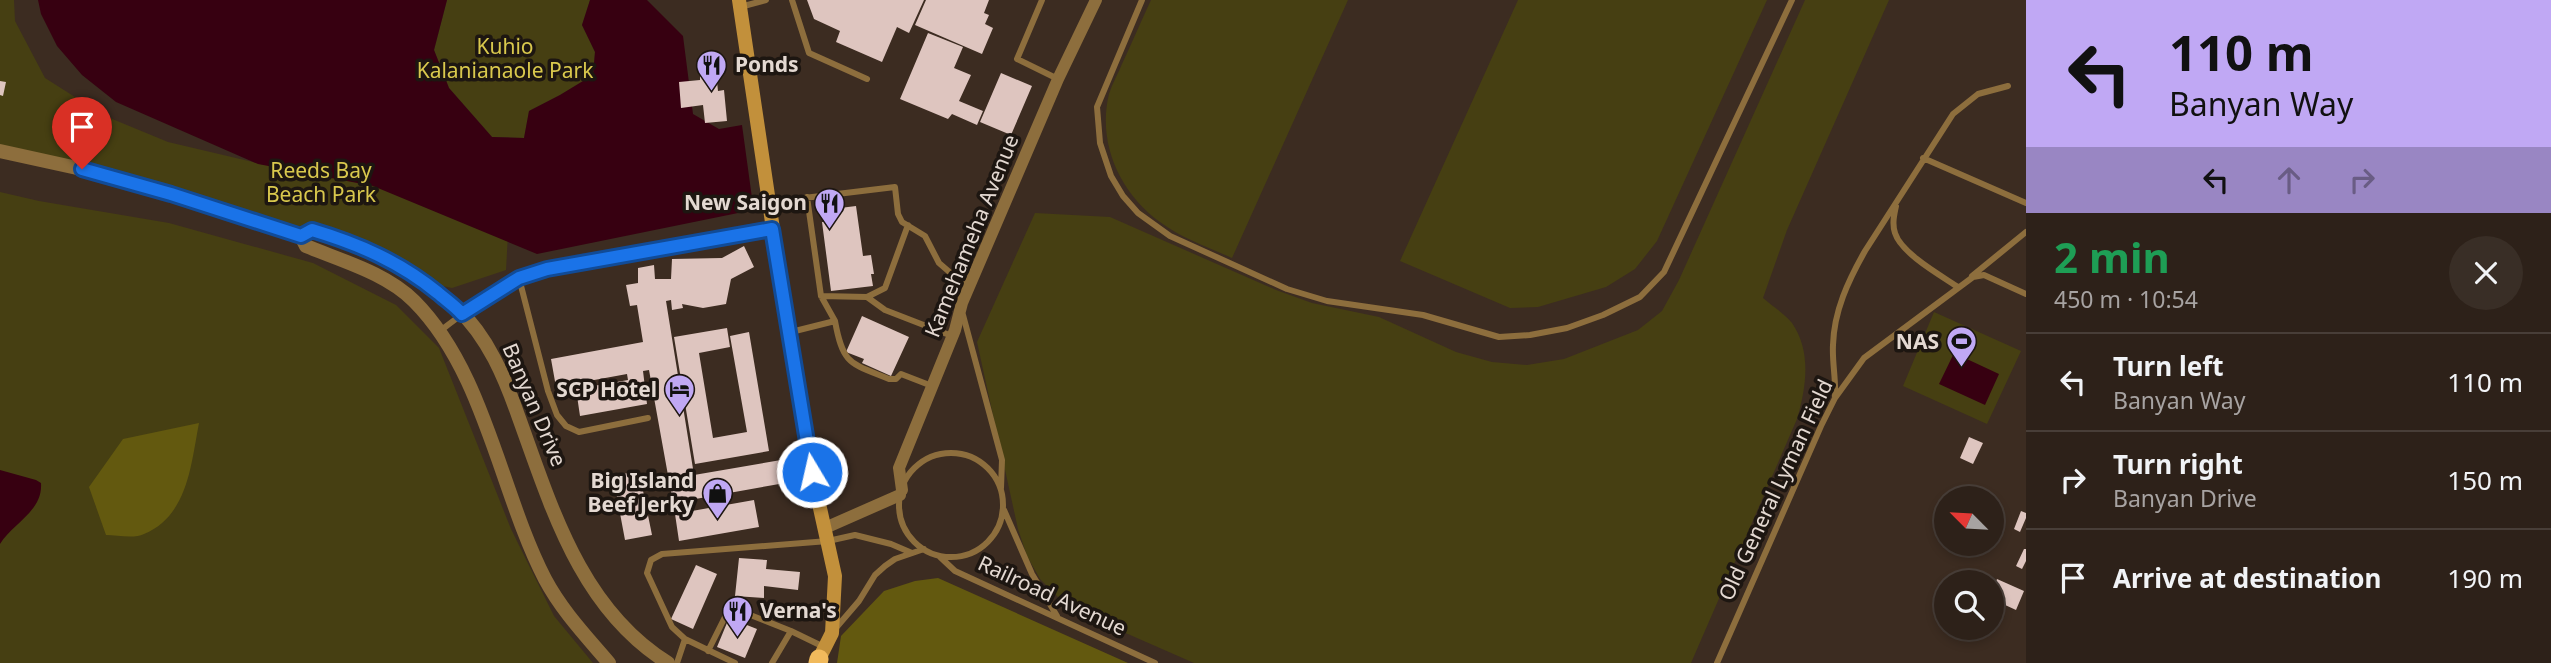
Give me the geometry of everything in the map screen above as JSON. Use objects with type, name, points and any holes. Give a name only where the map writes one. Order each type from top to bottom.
[{"type":"main road","points":[[740,3],[772,229],[812,472],[835,576],[832,633],[819,659]]},
{"type":"street","name":"Kamehameha Avenue","points":[[901,493],[899,468],[952,336],[962,303],[1058,79],[1096,0]]},
{"type":"street","name":"Banyan Drive","points":[[0,151],[121,179],[301,236],[306,246],[367,271],[399,288],[415,301],[439,332],[471,386],[545,578],[573,621],[610,663]]},
{"type":"street","name":"Banyan Drive","points":[[301,236],[312,230],[370,250],[424,282],[462,314],[484,341],[505,379],[576,562],[588,583],[616,620],[650,652],[668,663]]},
{"type":"street","points":[[826,535],[901,493]]},
{"type":"lane","points":[[740,3],[766,0]]},
{"type":"lane","points":[[792,0],[809,53],[867,79]]},
{"type":"lane","points":[[1042,0],[1017,59],[1058,79]]},
{"type":"lane","points":[[1142,0],[1097,107],[1100,143],[1111,176],[1138,213],[1170,236],[1287,289],[1328,301],[1423,315],[1499,337],[1567,328],[1603,315],[1640,297],[1664,272],[1792,0]]},
{"type":"lane","points":[[1835,398],[1832,347],[1837,313],[1852,274],[1943,126],[1978,94],[2008,86]]},
{"type":"lane","points":[[1923,158],[2026,203]]},
{"type":"lane","points":[[769,202],[895,187],[898,215],[925,236],[939,263],[968,288]]},
{"type":"lane","points":[[807,197],[821,296],[835,321],[840,348],[846,359],[889,379],[897,379],[901,374],[932,386]]},
{"type":"lane","points":[[1897,200],[1894,230],[1898,241],[1906,250],[1960,285],[1984,275],[2026,294]]},
{"type":"lane","points":[[821,296],[867,297],[885,288],[908,225]]},
{"type":"lane","points":[[439,332],[519,278],[547,269],[772,229]]},
{"type":"lane","name":"Old General Lyman Field","points":[[1717,663],[1835,398],[1864,358],[2026,232]]},
{"type":"lane","points":[[519,278],[548,391],[557,415],[566,426],[579,432],[648,418]]},
{"type":"lane","points":[[867,297],[885,310],[952,336]]},
{"type":"lane","points":[[962,303],[964,322],[1002,460],[1001,521],[994,535],[983,547],[957,557],[937,555],[924,549],[908,535],[902,523],[901,493],[913,470],[925,460],[939,454],[970,456],[984,464],[995,476],[1001,490]]},
{"type":"lane","points":[[789,333],[835,321]]},
{"type":"lane","points":[[1003,509],[1032,574],[1058,618]]},
{"type":"lane","points":[[735,663],[685,639],[672,627],[647,573],[651,560],[662,554],[826,535],[855,535],[891,544],[912,553]]},
{"type":"lane","points":[[832,633],[859,601],[875,575],[895,559],[924,549]]},
{"type":"lane","name":"Railroad Avenue","points":[[937,555],[955,571],[1155,663]]},
{"type":"lane","points":[[708,651],[730,607],[791,631],[819,659]]},
{"type":"lane","points":[[772,663],[791,631]]},
{"type":"lane","points":[[677,663],[685,639]]},
{"type":"green space","name":"Reeds Bay Beach Park","points":[[0,0],[14,0],[15,21],[45,78],[105,116],[168,142],[265,165],[306,130],[508,234],[506,270],[452,288],[424,282],[329,235],[0,151]]},
{"type":"green space","name":"Kuhio Kalanianaole Park","points":[[447,0],[590,0],[582,25],[595,52],[593,75],[529,111],[524,138],[492,137],[449,88],[434,50]]},
{"type":"green space","points":[[1151,0],[1348,0],[1232,258],[1177,233],[1146,210],[1123,182],[1109,148],[1106,112],[1109,94]]},
{"type":"green space","points":[[1518,0],[1767,0],[1657,241],[1635,269],[1606,287],[1538,307],[1510,308],[1400,261]]},
{"type":"green space","points":[[1805,0],[1889,0],[1787,230],[1763,298],[1792,323],[1798,334],[1805,358],[1803,395],[1797,419],[1691,663],[1194,663],[1080,613],[1059,598],[1040,579],[1027,556],[1018,529],[977,342],[1035,213],[1110,217],[1276,290],[1312,303],[1379,317],[1456,352],[1492,362],[1527,365],[1564,359],[1638,330],[1662,311],[1679,280]]},
{"type":"green space","points":[[0,192],[169,223],[313,263],[396,305],[439,348],[511,529],[554,616],[593,663],[0,663]]},
{"type":"green space","name":"NAS","points":[[1934,312],[2021,351],[1987,424],[1903,386]]},
{"type":"shaded area","points":[[38,0],[447,0],[434,50],[449,88],[492,137],[524,138],[529,111],[593,75],[595,52],[582,25],[590,0],[647,0],[683,36],[693,114],[719,129],[742,125],[752,198],[743,212],[537,254],[373,186],[258,164],[116,102],[82,75],[57,46],[41,14]]},
{"type":"shaded area","points":[[1954,353],[1999,374],[1985,405],[1939,384]]},
{"type":"shaded area","points":[[199,423],[185,487],[170,515],[159,526],[144,534],[130,537],[106,535],[89,487],[123,439]]},
{"type":"shaded area","points":[[0,470],[41,483],[40,493],[32,509],[0,544]]},
{"type":"shaded area","points":[[938,578],[1128,663],[837,663],[841,636],[884,591],[915,581]]},
{"type":"building","points":[[807,0],[924,0],[909,33],[897,27],[882,62],[836,42],[840,31],[814,19]]},
{"type":"building","points":[[926,0],[989,0],[984,13],[989,15],[985,24],[993,28],[982,54],[915,25]]},
{"type":"building","points":[[928,33],[963,47],[954,68],[971,75],[959,101],[983,111],[977,125],[952,114],[948,119],[900,99]]},
{"type":"building","points":[[716,72],[718,91],[724,90],[727,121],[705,123],[703,105],[681,108],[679,82],[700,80],[700,74]]},
{"type":"building","points":[[1001,73],[1032,86],[1011,135],[980,122]]},
{"type":"building","points":[[0,81],[6,82],[3,96],[0,95]]},
{"type":"building","points":[[856,206],[863,256],[871,255],[873,286],[831,291],[822,222],[825,222],[824,210]]},
{"type":"building","points":[[744,246],[754,267],[731,279],[726,304],[703,308],[682,304],[683,308],[672,310],[671,300],[666,301],[694,475],[781,460],[785,483],[673,503],[649,370],[643,371],[647,404],[580,416],[576,389],[628,380],[627,374],[556,387],[551,359],[643,342],[637,305],[630,306],[626,285],[638,283],[638,268],[654,265],[655,279],[671,279],[672,259],[722,258]]},
{"type":"building","points":[[862,316],[909,337],[891,376],[862,363],[864,359],[846,352]]},
{"type":"building","points":[[727,328],[730,347],[699,353],[713,438],[747,432],[730,336],[749,332],[769,451],[695,464],[674,337]]},
{"type":"building","points":[[1969,437],[1983,443],[1973,464],[1960,458]]},
{"type":"building","points":[[639,471],[652,535],[625,540],[613,476]]},
{"type":"building","name":"Big Island Beef Jerky","points":[[754,500],[759,527],[679,541],[675,514]]},
{"type":"building","points":[[2021,511],[2026,513],[2026,518],[2020,532],[2014,529]]},
{"type":"building","points":[[2024,549],[2026,561],[2022,569],[2016,566]]},
{"type":"building","points":[[739,558],[767,560],[766,569],[800,572],[798,590],[764,586],[764,598],[735,596]]},
{"type":"building","points":[[696,565],[717,574],[693,629],[671,619]]},
{"type":"building","points":[[2004,582],[2024,591],[2016,610],[2004,604]]},
{"type":"building","name":"Verna's","points":[[729,618],[757,629],[745,658],[717,647]]},
{"type":"place","name":"Ponds","points":[[712,92]]},
{"type":"place","name":"New Saigon","points":[[830,230]]},
{"type":"place","name":"NAS","points":[[1962,369]]},
{"type":"place","name":"SCP Hotel","points":[[680,417]]},
{"type":"place","name":"Big Island Beef Jerky","points":[[717,520]]},
{"type":"place","name":"Verna's","points":[[737,638]]},
{"type":"route","points":[[82,169],[171,194],[301,236],[312,230],[350,242],[406,270],[462,314],[519,278],[547,269],[772,229],[812,472]]}]
